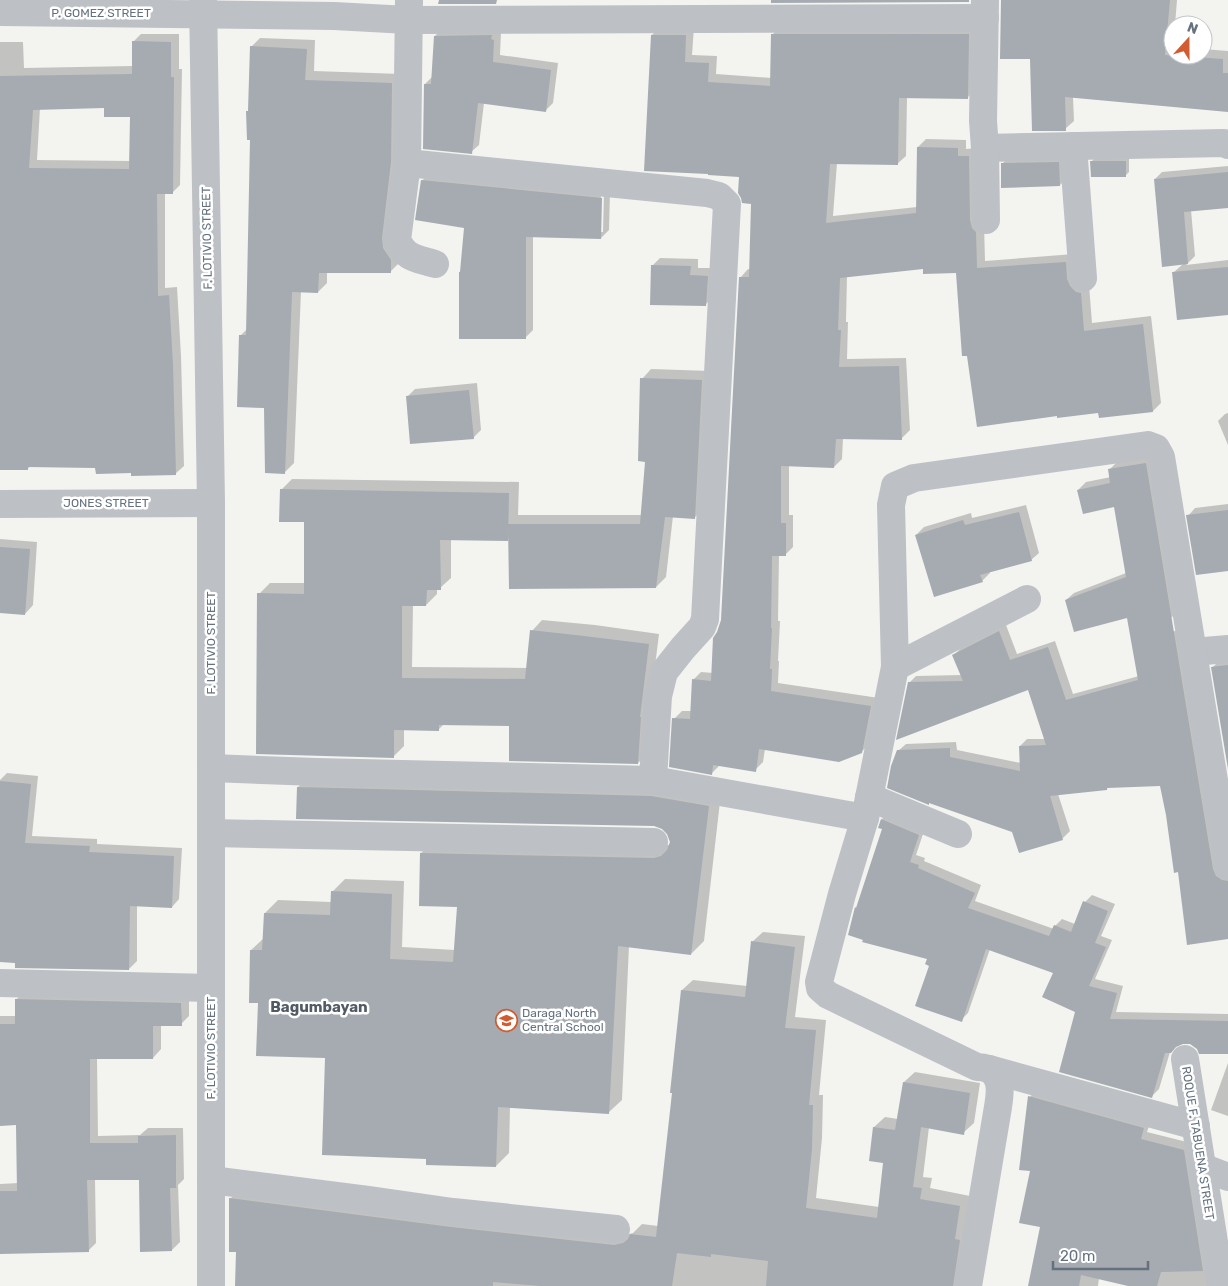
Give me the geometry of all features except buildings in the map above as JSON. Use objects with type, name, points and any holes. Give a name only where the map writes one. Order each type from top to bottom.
[{"type":"street","name":"P. GOMEZ STREET","points":[[0,12],[203,7],[334,16],[409,10],[985,9]]},
{"type":"street","name":"F. LOTIVIO STREET","points":[[203,7],[211,503],[211,1286]]},
{"type":"street","points":[[985,9],[983,121],[986,220]]},
{"type":"street","points":[[409,10],[407,163],[397,240],[402,250],[410,257],[435,264]]},
{"type":"street","points":[[985,148],[1228,145]]},
{"type":"street","points":[[1073,146],[1082,278]]},
{"type":"street","points":[[407,163],[707,193],[719,196],[727,204],[705,619],[702,627],[664,672],[658,696],[653,780]]},
{"type":"street","points":[[1196,1126],[977,1067],[833,998],[820,988],[819,982],[867,808],[895,667],[891,505],[895,486],[914,478],[1148,445],[1156,448],[1161,457],[1228,866]]},
{"type":"street","name":"JONES STREET","points":[[0,504],[211,503]]},
{"type":"street","points":[[895,667],[1027,599]]},
{"type":"street","points":[[1193,652],[1228,649]]},
{"type":"street","points":[[211,768],[653,780],[867,808],[958,834]]},
{"type":"street","points":[[211,832],[654,842]]},
{"type":"street","points":[[0,983],[211,988]]},
{"type":"street","name":"ROQUE F. TABUENA STREET","points":[[1185,1058],[1221,1286]]},
{"type":"street","points":[[968,1286],[1000,1088],[996,1076],[988,1069]]},
{"type":"street","points":[[1202,1167],[1228,1177]]},
{"type":"street","points":[[211,1180],[453,1212],[616,1229]]},
{"type":"place","name":"Daraga North Central School","points":[[506,1020]]},
{"type":"district","name":"Bagumbayan","points":[[319,1007]]}]
